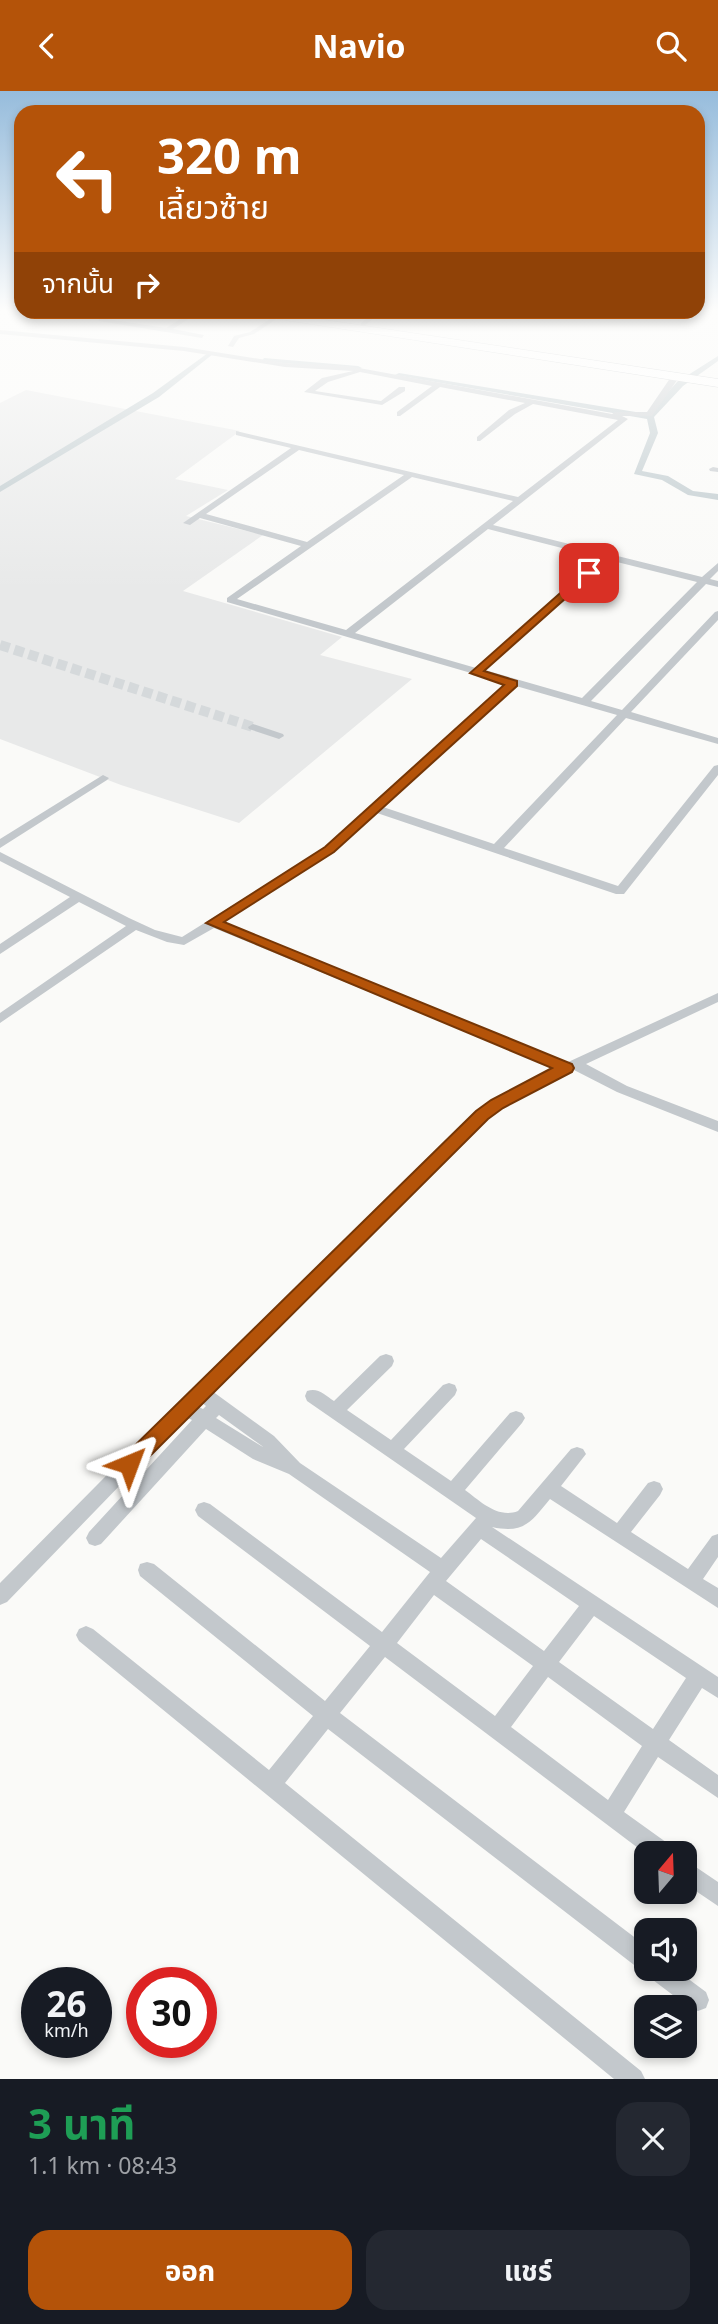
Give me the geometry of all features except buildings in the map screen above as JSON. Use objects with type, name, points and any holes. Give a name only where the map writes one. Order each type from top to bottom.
[{"type":"street","points":[[400,414],[412,405]]},
{"type":"street","points":[[480,439],[512,412],[526,405]]},
{"type":"street","points":[[346,635],[623,420],[622,417],[611,414],[550,405]]},
{"type":"street","points":[[576,405],[623,413]]},
{"type":"street","points":[[611,414],[649,414],[658,405]]},
{"type":"street","points":[[239,433],[520,500]]},
{"type":"street","points":[[187,523],[296,448]]},
{"type":"street","points":[[410,474],[230,600],[718,741]]},
{"type":"street","points":[[200,515],[306,545]]},
{"type":"street","points":[[485,526],[718,584]]},
{"type":"street","points":[[476,673],[608,556]]},
{"type":"street","points":[[583,703],[718,566]]},
{"type":"street","points":[[495,850],[718,614]]},
{"type":"street","points":[[0,856],[135,925],[176,943],[184,941],[330,849],[513,683]]},
{"type":"street","points":[[253,727],[279,736]]},
{"type":"street","points":[[377,809],[620,891],[718,768]]},
{"type":"street","points":[[0,844],[103,778]]},
{"type":"street","points":[[0,950],[80,897]]},
{"type":"street","points":[[213,923],[718,1127]]},
{"type":"street","points":[[0,1020],[135,925]]},
{"type":"street","points":[[0,1596],[200,1392],[482,1115],[497,1104],[570,1066],[718,997]]},
{"type":"street","points":[[335,1411],[386,1361]]},
{"type":"street","points":[[392,1450],[449,1390]]},
{"type":"street","points":[[200,1392],[268,1441],[294,1468],[438,1577],[546,1664],[718,1788]]},
{"type":"street","points":[[313,1396],[453,1491],[484,1522],[592,1604],[718,1688]]},
{"type":"street","points":[[94,1538],[218,1404]]},
{"type":"street","points":[[185,1407],[259,1454],[294,1468]]},
{"type":"street","points":[[453,1491],[516,1418]]},
{"type":"street","points":[[484,1522],[516,1522],[577,1454]]},
{"type":"street","points":[[549,1488],[718,1599]]},
{"type":"street","points":[[618,1534],[654,1489]]},
{"type":"street","points":[[204,1510],[646,1841]]},
{"type":"street","points":[[271,1784],[484,1522]]},
{"type":"street","points":[[690,1581],[718,1542]]},
{"type":"street","points":[[147,1570],[328,1716],[634,1951]]},
{"type":"street","points":[[497,1729],[592,1604]]},
{"type":"street","points":[[86,1635],[633,2079]]},
{"type":"street","points":[[610,1815],[699,1675]]},
{"type":"street","points":[[697,1880],[718,1895]]},
{"type":"street","points":[[673,1981],[698,2000]]},
{"type":"shaded area","points":[[0,405],[103,405],[240,431],[175,479],[228,490],[186,516],[263,535],[183,591],[342,637],[320,655],[412,679],[239,823],[121,785],[0,739]]},
{"type":"waterway","points":[[0,490],[140,405]]},
{"type":"waterway","points":[[577,405],[650,417]]},
{"type":"waterway","points":[[650,417],[661,405]]},
{"type":"waterway","points":[[650,417],[654,433],[637,472],[665,478],[691,493],[718,497]]},
{"type":"tunnel","points":[[0,645],[253,727]]},
{"type":"route","points":[[129,1464],[482,1115],[497,1104],[566,1068],[213,923],[330,849],[513,683],[476,673],[589,573]]}]
